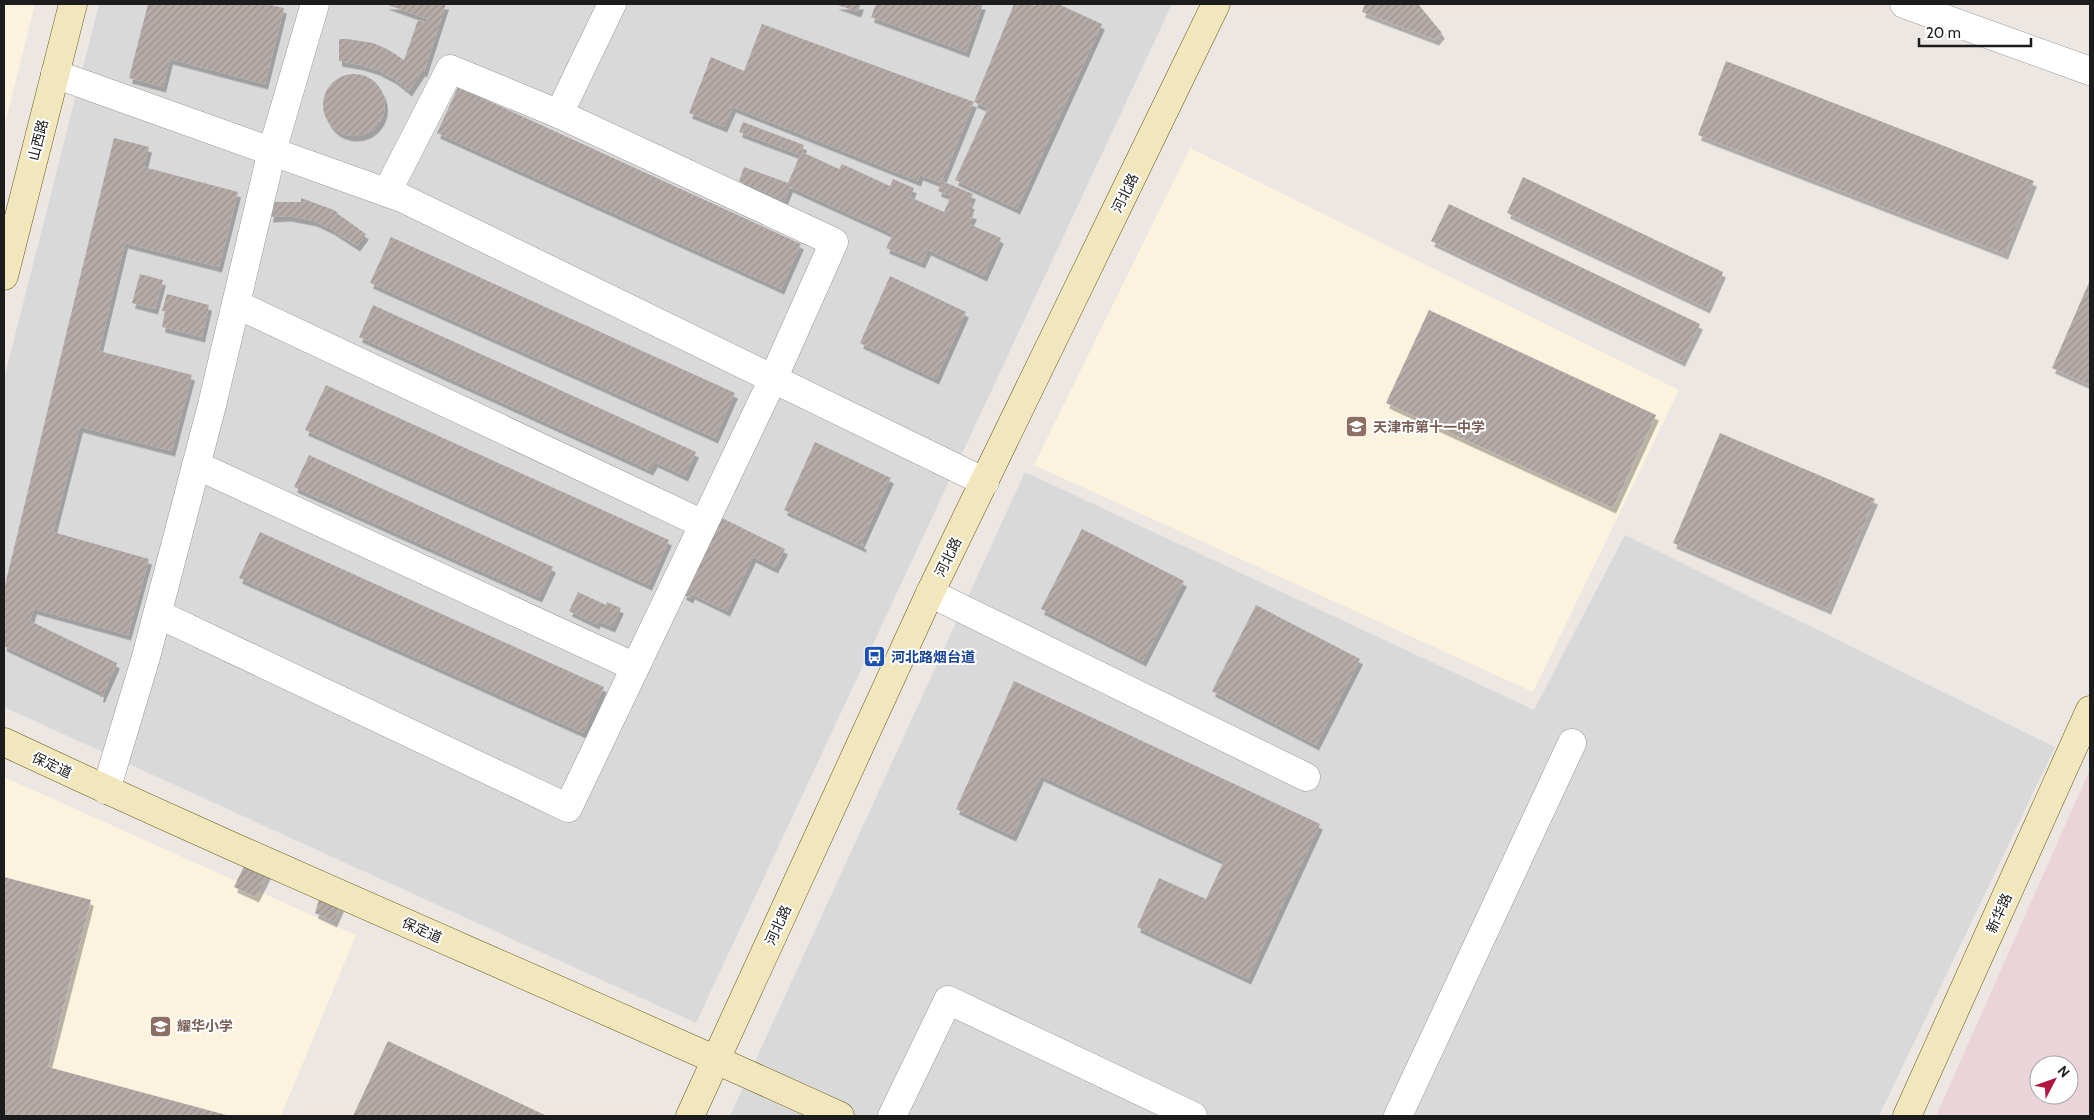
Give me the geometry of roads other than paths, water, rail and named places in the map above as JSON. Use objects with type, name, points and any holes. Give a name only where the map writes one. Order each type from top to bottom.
[{"type":"street","name":"山西路","points":[[4,276],[73,4]]},
{"type":"street","points":[[106,790],[158,614],[236,304],[272,151],[315,4]]},
{"type":"street","points":[[559,114],[612,4]]},
{"type":"street","name":"河北路","points":[[690,1116],[930,593],[1216,4]]},
{"type":"street","points":[[1904,4],[2090,71]]},
{"type":"street","points":[[158,614],[568,808],[773,379],[834,242],[559,114],[450,69],[387,192]]},
{"type":"street","points":[[55,74],[402,198],[984,482]]},
{"type":"street","points":[[236,304],[703,524]]},
{"type":"street","points":[[196,466],[635,667]]},
{"type":"street","points":[[930,593],[1306,777]]},
{"type":"street","name":"新华路","points":[[1907,1116],[2090,710]]},
{"type":"street","name":"保定道","points":[[4,742],[106,790],[840,1116]]},
{"type":"street","points":[[1398,1116],[1572,743]]},
{"type":"street","points":[[892,1116],[948,1000],[1193,1116]]},
{"type":"place","name":"天津市第十一中学","points":[[1357,427]]},
{"type":"place","name":"河北路烟台道","points":[[875,657]]},
{"type":"place","name":"耀华小学","points":[[161,1026]]}]
